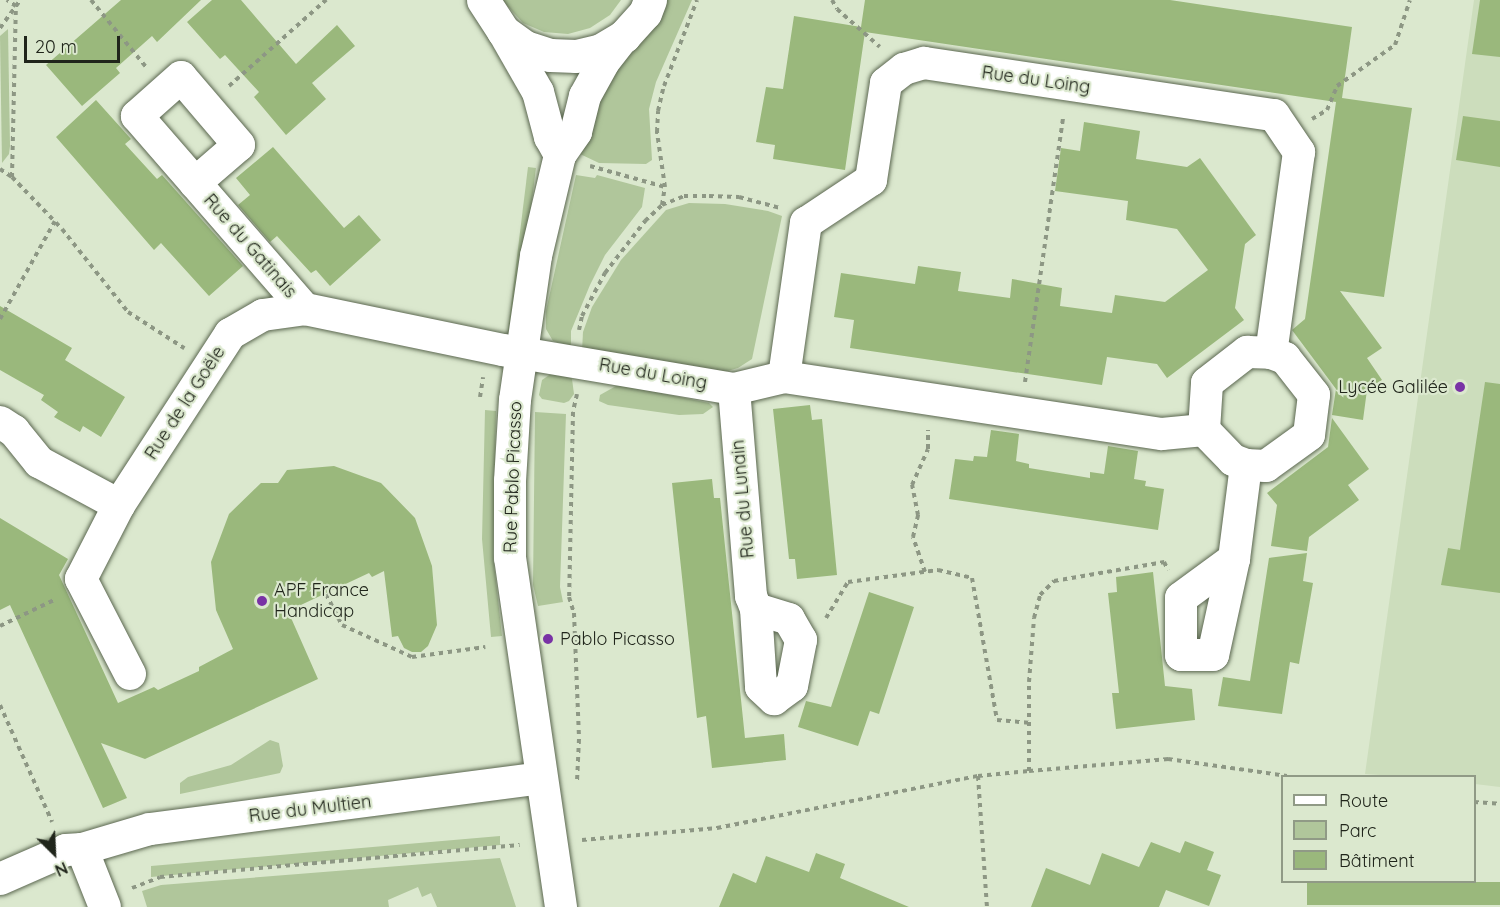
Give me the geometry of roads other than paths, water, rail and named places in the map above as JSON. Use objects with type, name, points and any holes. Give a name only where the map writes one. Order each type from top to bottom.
[{"type":"street","points":[[483,0],[538,92],[550,137],[574,160]]},
{"type":"street","points":[[503,31],[525,47],[558,56],[576,56],[601,50],[624,36],[645,13],[650,0]]},
{"type":"street","name":"Rue Pablo Picasso","points":[[561,907],[510,558],[510,480],[521,352],[536,256],[574,160],[576,132],[585,96],[603,63],[624,36]]},
{"type":"street","name":"Rue du Loing","points":[[784,377],[806,223],[871,180],[886,83],[904,69],[924,63],[1274,115],[1299,152],[1271,353]]},
{"type":"street","name":"Rue du Gatinais","points":[[195,183],[239,145],[181,77],[137,116],[195,183],[305,309]]},
{"type":"street","name":"Rue de la Goële","points":[[130,674],[81,579],[119,505],[230,334],[262,315],[305,309],[521,352]]},
{"type":"street","name":"Rue du Loing","points":[[521,352],[734,389],[784,377],[1162,434],[1204,430]]},
{"type":"street","points":[[1247,352],[1271,353],[1285,358],[1314,395],[1309,435],[1266,466],[1246,465],[1233,460],[1204,430],[1207,383],[1247,352]]},
{"type":"street","name":"Rue du Lunain","points":[[734,389],[751,596],[756,609],[761,687],[774,699],[792,686],[801,640],[789,619],[756,609]]},
{"type":"street","points":[[0,422],[14,431],[39,462],[119,505]]},
{"type":"street","points":[[1234,559],[1181,598],[1181,655],[1213,655],[1234,559],[1246,465]]},
{"type":"street","name":"Rue du Multien","points":[[0,879],[66,850],[82,849],[150,829],[541,778]]},
{"type":"street","points":[[82,849],[104,904]]},
{"type":"place","name":"Lycée Galilée","points":[[1460,387]]},
{"type":"place","name":"APF France Handicap","points":[[262,601]]},
{"type":"place","name":"Pablo Picasso","points":[[548,639]]}]
